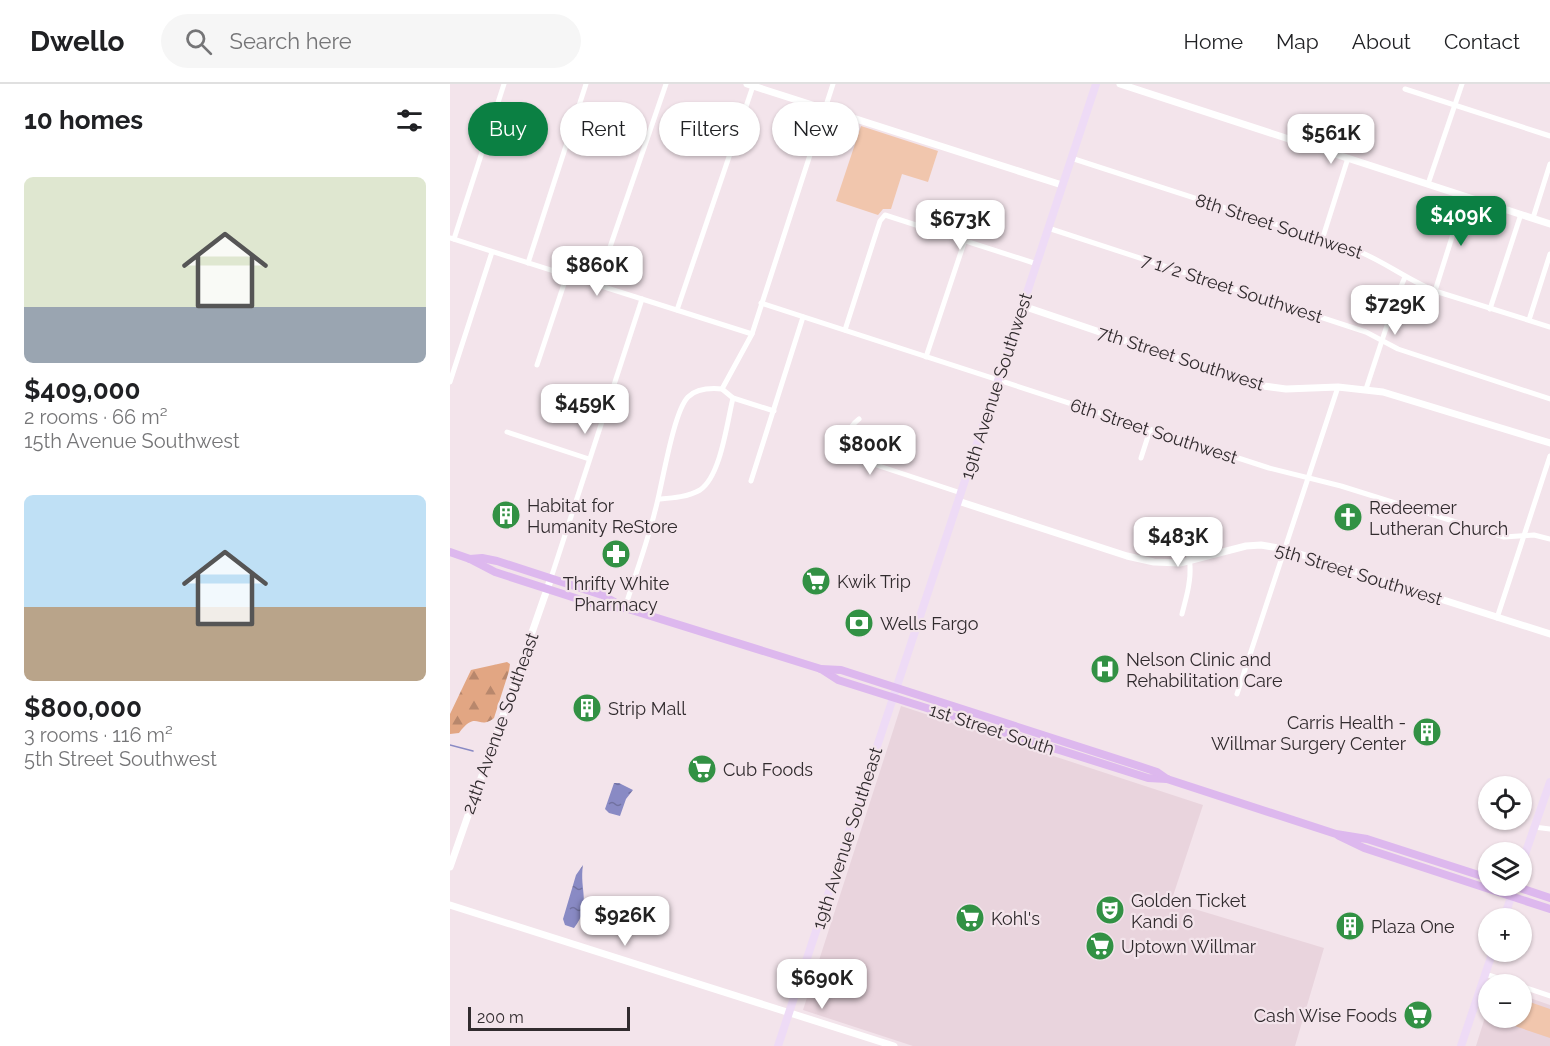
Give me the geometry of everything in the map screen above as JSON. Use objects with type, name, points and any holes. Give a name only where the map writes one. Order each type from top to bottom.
[{"type":"main road","name":"19th Avenue Southwest","points":[[893,698],[1096,84]]},
{"type":"main road","name":"1st Street South","points":[[450,552],[489,569],[600,606],[626,608]]},
{"type":"main road","name":"1st Street South","points":[[470,559],[488,559],[602,595],[626,608],[821,669],[841,670],[1131,763],[1157,772],[1167,779]]},
{"type":"main road","name":"1st Street South","points":[[821,669],[838,680],[1148,778],[1167,779],[1336,834],[1364,848],[1478,885]]},
{"type":"main road","name":"19th Avenue Southeast","points":[[778,1046],[893,698]]},
{"type":"main road","points":[[1529,842],[1550,782]]},
{"type":"main road","name":"1st Street South","points":[[1336,834],[1367,839],[1478,875]]},
{"type":"main road","points":[[1532,892],[1550,898]]},
{"type":"main road","name":"1st Street South","points":[[1511,896],[1550,909]]},
{"type":"main road","points":[[1507,908],[1511,896]]},
{"type":"main road","points":[[1485,974],[1489,962]]},
{"type":"main road","points":[[1461,1046],[1478,995]]},
{"type":"street","points":[[504,84],[452,239],[752,334]]},
{"type":"street","points":[[528,263],[586,84]]},
{"type":"street","points":[[597,285],[666,84]]},
{"type":"street","points":[[827,102],[833,84]]},
{"type":"street","points":[[1120,84],[1550,224]]},
{"type":"street","points":[[1428,184],[1462,84]]},
{"type":"street","points":[[677,310],[750,85],[803,102]]},
{"type":"street","points":[[1405,89],[1550,136]]},
{"type":"street","points":[[859,120],[1062,185]]},
{"type":"street","points":[[722,389],[752,334],[809,156]]},
{"type":"street","name":"8th Street Southwest","points":[[1071,158],[1374,258],[1405,277],[1435,291],[1550,327]]},
{"type":"street","points":[[1322,240],[1348,158]]},
{"type":"street","points":[[1533,218],[1550,164]]},
{"type":"street","points":[[1435,291],[1465,196]]},
{"type":"street","points":[[1490,309],[1521,214]]},
{"type":"street","points":[[845,330],[883,216],[890,215],[1037,264]]},
{"type":"street","name":"7 1/2 Street Southwest","points":[[1048,228],[1366,332],[1398,349],[1550,399]]},
{"type":"street","points":[[926,357],[965,240]]},
{"type":"street","points":[[450,382],[492,252]]},
{"type":"street","points":[[1529,320],[1550,254]]},
{"type":"street","points":[[537,364],[567,275]]},
{"type":"street","points":[[1366,389],[1381,340],[1405,277]]},
{"type":"street","points":[[551,579],[642,299]]},
{"type":"street","name":"6th Street Southwest","points":[[761,303],[1269,468],[1341,486],[1504,537],[1538,535],[1550,539]]},
{"type":"street","name":"7th Street Southwest","points":[[1023,306],[1256,385],[1286,389],[1338,387],[1366,389],[1404,398],[1550,443]]},
{"type":"street","points":[[751,481],[803,317]]},
{"type":"street","points":[[1237,694],[1338,387]]},
{"type":"street","points":[[626,608],[683,404],[688,397],[700,390],[722,389],[733,398],[774,411]]},
{"type":"street","points":[[658,499],[692,494],[707,483],[718,462],[733,398]]},
{"type":"street","name":"5th Street Southwest","points":[[859,419],[851,426],[848,433],[847,449],[852,457],[1134,558],[1166,563],[1190,562],[1246,546],[1261,545],[1284,549],[1550,634]]},
{"type":"street","points":[[1141,458],[1150,430]]},
{"type":"street","points":[[507,432],[589,459]]},
{"type":"street","points":[[1497,618],[1550,456]]},
{"type":"street","points":[[1182,614],[1189,585],[1190,562],[1185,544],[1187,528]]},
{"type":"street","name":"24th Avenue Southeast","points":[[450,867],[551,579]]},
{"type":"street","points":[[1534,826],[1550,829]]},
{"type":"street","points":[[450,905],[894,1046]]},
{"type":"street","points":[[1532,990],[1550,996]]},
{"type":"shaded area","points":[[861,126],[938,151],[928,182],[902,174],[891,209],[883,209],[878,215],[836,201],[851,156],[859,156]]},
{"type":"shaded area","points":[[901,706],[1203,805],[1171,902],[1324,948],[1295,1046],[913,1046],[803,1010]]},
{"type":"shaded area","points":[[1532,999],[1550,1005],[1550,1046],[1476,1046],[1482,1028],[1532,1028]]},
{"type":"shaded area","points":[[1532,1003],[1550,1009],[1550,1038],[1521,1028],[1532,1028]]},
{"type":"green space","points":[[507,662],[510,664],[509,671],[494,718],[484,722],[470,722],[459,733],[450,734],[450,714],[471,670]]},
{"type":"water","points":[[614,783],[633,790],[626,799],[620,816],[609,813],[605,809]]},
{"type":"water","points":[[583,865],[584,905],[574,928],[565,925],[563,919],[576,875]]},
{"type":"waterway","points":[[450,745],[473,751]]},
{"type":"place","name":"Habitat for Humanity ReStore","points":[[506,515]]},
{"type":"place","name":"Redeemer Lutheran Church","points":[[1348,517]]},
{"type":"place","name":"Thrifty White Pharmacy","points":[[616,554]]},
{"type":"place","name":"Kwik Trip","points":[[816,581]]},
{"type":"place","name":"Wells Fargo","points":[[859,623]]},
{"type":"place","name":"Nelson Clinic and Rehabilitation Care","points":[[1105,669]]},
{"type":"place","name":"Strip Mall","points":[[587,708]]},
{"type":"place","name":"Carris Health - Willmar Surgery Center","points":[[1427,732]]},
{"type":"place","name":"Cub Foods","points":[[702,769]]},
{"type":"place","name":"Golden Ticket Kandi 6","points":[[1110,910]]},
{"type":"place","name":"Kohl's","points":[[970,918]]},
{"type":"place","name":"Plaza One","points":[[1350,926]]},
{"type":"place","name":"Uptown Willmar","points":[[1100,946]]},
{"type":"place","name":"Cash Wise Foods","points":[[1418,1015]]}]
